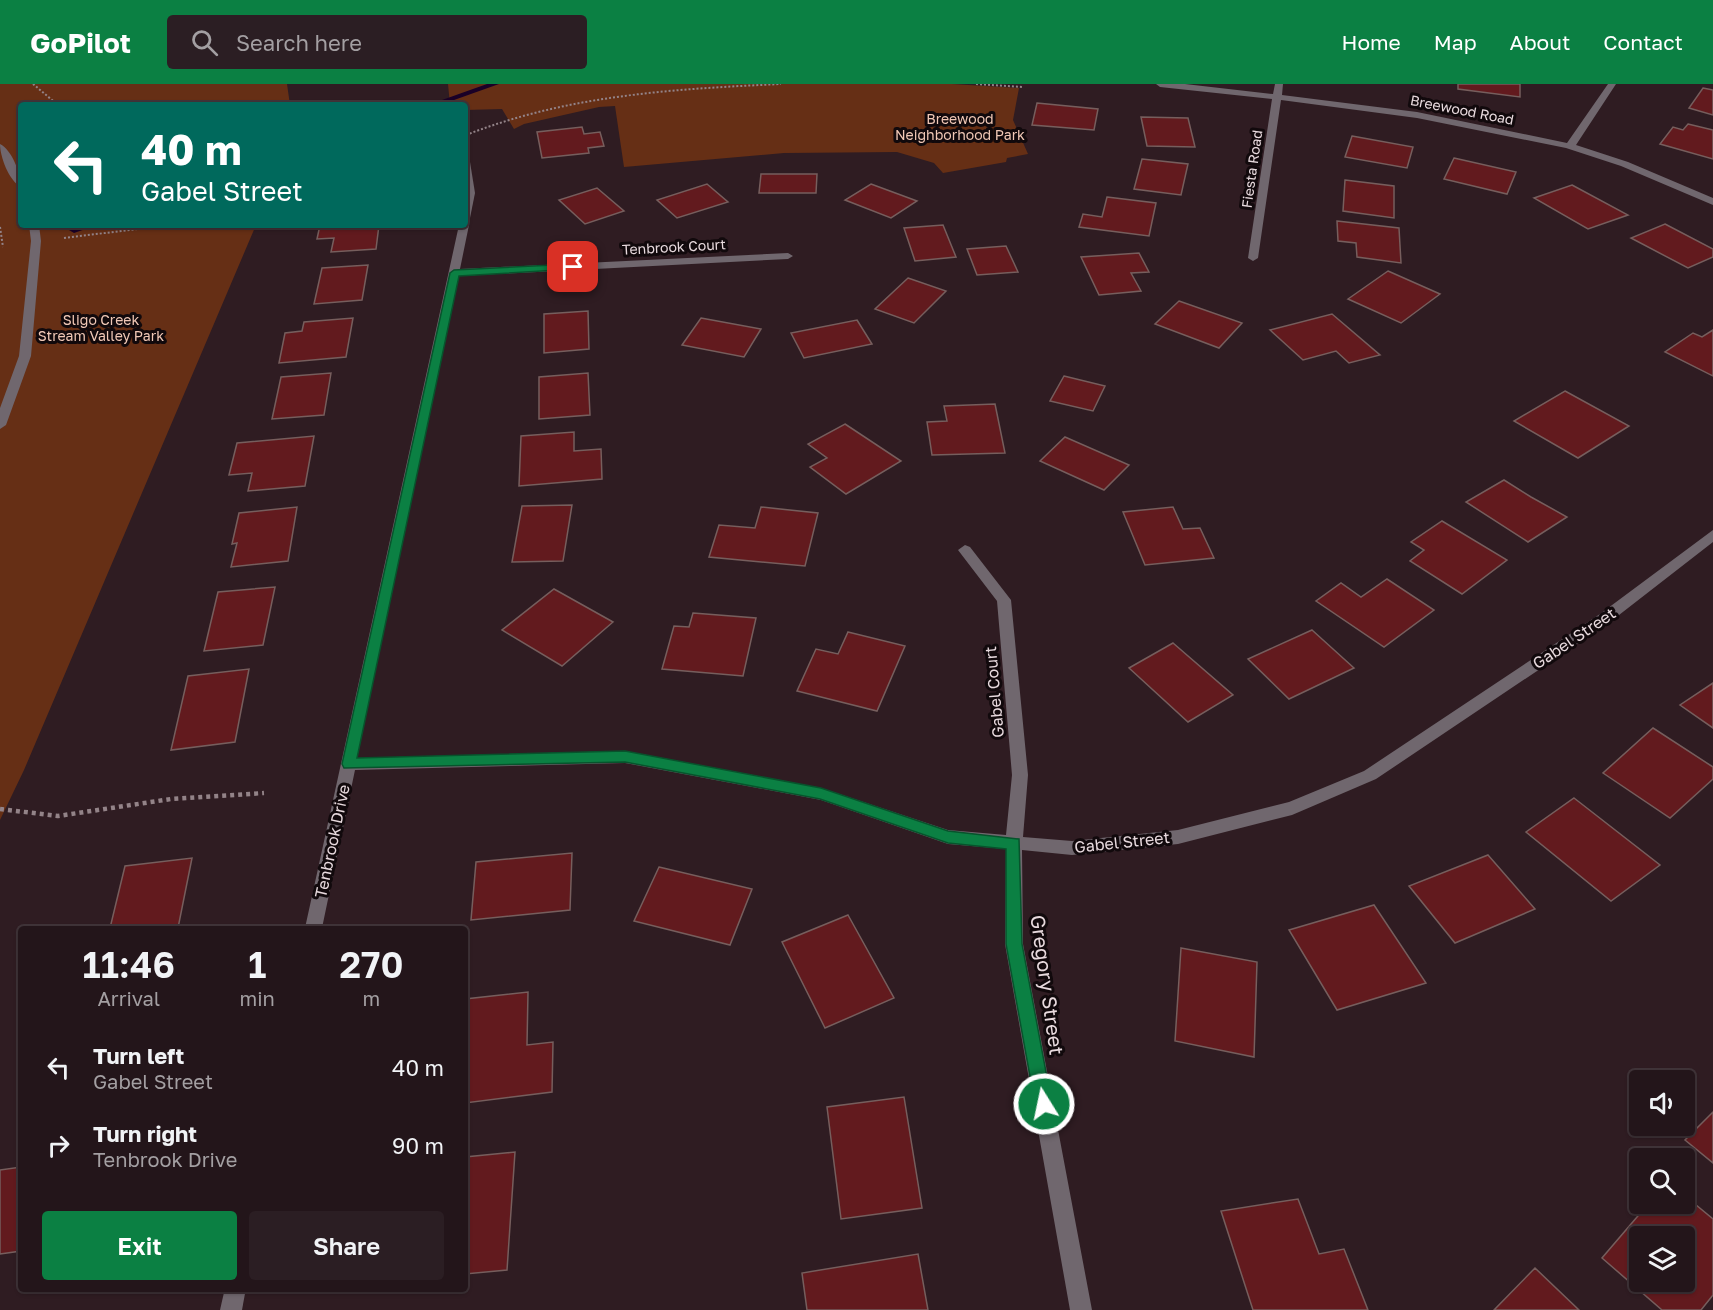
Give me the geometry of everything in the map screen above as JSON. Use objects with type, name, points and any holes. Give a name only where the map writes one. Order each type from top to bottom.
[{"type":"street","name":"Breewood Road","points":[[1160,84],[1451,120],[1570,146],[1643,172],[1713,202]]},
{"type":"street","name":"Fiesta Road","points":[[1253,258],[1279,84]]},
{"type":"street","points":[[1570,146],[1612,84]]},
{"type":"street","points":[[0,147],[18,179]]},
{"type":"street","points":[[468,181],[470,193],[468,203]]},
{"type":"street","points":[[0,425],[24,356],[36,242],[34,228]]},
{"type":"street","name":"Tenbrook Drive","points":[[314,926],[463,228]]},
{"type":"street","name":"Tenbrook Court","points":[[454,273],[788,256]]},
{"type":"street","name":"Gabel Street","points":[[349,764],[625,757],[821,794],[948,837],[1072,848],[1178,837],[1292,808],[1370,775],[1605,618],[1713,535]]},
{"type":"street","name":"Gabel Court","points":[[965,550],[1004,600],[1020,775],[1014,843]]},
{"type":"street","name":"Gregory Street","points":[[1014,843],[1014,944],[1081,1310]]},
{"type":"street","points":[[231,1310],[235,1292]]},
{"type":"path","points":[[33,84],[54,102]]},
{"type":"path","points":[[468,135],[502,120],[571,103],[677,90],[781,84]]},
{"type":"path","points":[[976,84],[1022,87]]},
{"type":"path","points":[[0,227],[3,248]]},
{"type":"path","points":[[36,242],[146,228]]},
{"type":"path","points":[[0,809],[58,816],[171,799],[264,793]]},
{"type":"green space","name":"Sligo Creek Stream Valley Park","points":[[0,84],[287,84],[290,102],[18,102],[18,228],[255,228],[24,770],[0,820]]},
{"type":"green space","name":"Breewood Neighborhood Park","points":[[448,84],[952,84],[1019,88],[1013,120],[1028,154],[1007,158],[1006,162],[943,173],[934,163],[897,152],[784,153],[624,167],[615,106],[599,107],[524,124],[514,129],[502,109],[468,110],[468,102],[450,102]]},
{"type":"building","points":[[1458,84],[1520,84],[1520,97],[1458,89]]},
{"type":"building","points":[[1703,88],[1713,90],[1713,115],[1689,108]]},
{"type":"building","points":[[1037,103],[1098,109],[1094,130],[1032,125]]},
{"type":"building","points":[[1141,117],[1188,118],[1195,147],[1147,146]]},
{"type":"building","points":[[1688,124],[1713,130],[1713,159],[1660,144],[1673,127],[1683,130]]},
{"type":"building","points":[[582,127],[584,134],[600,132],[604,146],[588,148],[589,153],[542,158],[537,132]]},
{"type":"building","points":[[1352,136],[1413,147],[1407,168],[1345,157]]},
{"type":"building","points":[[1454,158],[1516,172],[1507,194],[1444,179]]},
{"type":"building","points":[[1142,159],[1188,164],[1181,195],[1134,189]]},
{"type":"building","points":[[761,174],[817,174],[816,193],[759,193]]},
{"type":"building","points":[[1345,180],[1394,186],[1394,218],[1343,211]]},
{"type":"building","points":[[707,184],[728,202],[677,218],[657,200]]},
{"type":"building","points":[[871,184],[917,201],[891,218],[845,200]]},
{"type":"building","points":[[1572,185],[1628,215],[1588,229],[1534,198]]},
{"type":"building","points":[[597,188],[624,211],[585,224],[559,200]]},
{"type":"building","points":[[1107,197],[1156,203],[1149,236],[1079,227],[1083,214],[1102,217]]},
{"type":"building","points":[[1337,221],[1399,228],[1401,263],[1357,257],[1356,243],[1338,241]]},
{"type":"building","points":[[1665,224],[1713,249],[1713,257],[1688,268],[1631,238]]},
{"type":"building","points":[[943,225],[956,257],[915,261],[904,228]]},
{"type":"building","points":[[319,228],[379,228],[376,249],[331,252],[334,238],[317,239]]},
{"type":"building","points":[[1006,246],[1018,272],[977,275],[967,249]]},
{"type":"building","points":[[1139,253],[1149,272],[1131,273],[1141,291],[1099,295],[1081,257]]},
{"type":"building","points":[[368,265],[362,300],[314,304],[322,268]]},
{"type":"building","points":[[1388,271],[1440,294],[1401,323],[1348,299]]},
{"type":"building","points":[[908,278],[946,291],[914,323],[875,309]]},
{"type":"building","points":[[1179,301],[1242,323],[1219,348],[1155,324]]},
{"type":"building","points":[[588,311],[589,349],[544,353],[544,314]]},
{"type":"building","points":[[1332,314],[1380,355],[1349,363],[1336,351],[1303,360],[1270,330]]},
{"type":"building","points":[[353,318],[346,357],[279,363],[285,333],[302,331],[304,322]]},
{"type":"building","points":[[701,318],[761,329],[744,357],[682,345]]},
{"type":"building","points":[[857,320],[872,344],[804,358],[791,333]]},
{"type":"building","points":[[1713,330],[1713,376],[1665,352],[1693,333],[1702,337]]},
{"type":"building","points":[[331,373],[324,415],[272,419],[281,377]]},
{"type":"building","points":[[588,373],[590,415],[539,419],[539,377]]},
{"type":"building","points":[[1064,376],[1105,386],[1093,411],[1050,401]]},
{"type":"building","points":[[1565,391],[1629,426],[1578,458],[1514,421]]},
{"type":"building","points":[[995,404],[1005,453],[932,455],[927,422],[947,421],[944,406]]},
{"type":"building","points":[[845,424],[901,461],[846,494],[810,467],[827,458],[808,444]]},
{"type":"building","points":[[574,432],[574,451],[601,449],[602,479],[519,486],[521,436]]},
{"type":"building","points":[[314,436],[305,486],[248,491],[252,473],[229,475],[237,443]]},
{"type":"building","points":[[1065,437],[1129,465],[1104,490],[1040,461]]},
{"type":"building","points":[[1504,480],[1567,517],[1528,542],[1466,502]]},
{"type":"building","points":[[572,505],[563,561],[512,562],[522,506]]},
{"type":"building","points":[[297,507],[288,561],[231,567],[237,543],[232,544],[239,513]]},
{"type":"building","points":[[761,507],[818,513],[805,566],[709,557],[719,525],[755,528]]},
{"type":"building","points":[[1173,507],[1183,529],[1200,528],[1214,558],[1145,565],[1123,512]]},
{"type":"building","points":[[1442,521],[1507,560],[1462,594],[1410,561],[1424,550],[1411,542]]},
{"type":"building","points":[[1387,579],[1434,610],[1384,647],[1316,601],[1341,583],[1361,597]]},
{"type":"building","points":[[275,587],[263,645],[204,651],[218,592]]},
{"type":"building","points":[[554,589],[613,622],[562,666],[502,630]]},
{"type":"building","points":[[693,613],[756,618],[743,676],[662,669],[674,626],[689,627]]},
{"type":"building","points":[[1312,630],[1354,668],[1289,699],[1248,659]]},
{"type":"building","points":[[848,632],[905,646],[877,711],[797,691],[816,649],[838,654]]},
{"type":"building","points":[[1173,643],[1233,695],[1188,722],[1129,668]]},
{"type":"building","points":[[249,669],[235,742],[171,750],[188,676]]},
{"type":"building","points":[[1713,683],[1713,728],[1680,705]]},
{"type":"building","points":[[1653,728],[1713,767],[1713,779],[1670,818],[1603,773]]},
{"type":"building","points":[[1574,798],[1660,865],[1611,901],[1526,832]]},
{"type":"building","points":[[572,853],[570,910],[471,920],[476,862]]},
{"type":"building","points":[[1488,855],[1535,909],[1455,943],[1409,886]]},
{"type":"building","points":[[192,858],[178,926],[110,926],[125,866]]},
{"type":"building","points":[[659,867],[752,889],[730,945],[634,921]]},
{"type":"building","points":[[1374,905],[1426,983],[1337,1010],[1289,930]]},
{"type":"building","points":[[848,915],[894,998],[825,1028],[782,942]]},
{"type":"building","points":[[1181,948],[1257,962],[1254,1057],[1175,1041]]},
{"type":"building","points":[[528,992],[527,1045],[553,1042],[552,1092],[468,1103],[468,999]]},
{"type":"building","points":[[904,1097],[922,1208],[841,1219],[827,1107]]},
{"type":"building","points":[[1713,1112],[1713,1163],[1685,1140],[1689,1136],[1695,1136],[1695,1130]]},
{"type":"building","points":[[515,1152],[507,1270],[468,1274],[468,1157]]},
{"type":"building","points":[[18,1167],[18,1251],[0,1254],[0,1170]]},
{"type":"building","points":[[1298,1199],[1319,1254],[1344,1249],[1368,1310],[1253,1310],[1221,1211]]},
{"type":"building","points":[[1695,1204],[1713,1219],[1713,1295],[1701,1310],[1662,1310],[1641,1292],[1695,1292],[1695,1226],[1629,1226],[1640,1214],[1695,1214]]},
{"type":"building","points":[[1629,1226],[1629,1281],[1602,1258]]},
{"type":"building","points":[[918,1254],[928,1310],[807,1310],[802,1273]]},
{"type":"building","points":[[1535,1268],[1579,1310],[1494,1310]]},
{"type":"waterway","points":[[441,102],[495,84]]},
{"type":"waterway","points":[[74,230],[81,228]]},
{"type":"route","points":[[573,267],[454,273],[349,764],[625,757],[821,794],[948,837],[1014,843],[1014,944],[1044,1104]]}]
